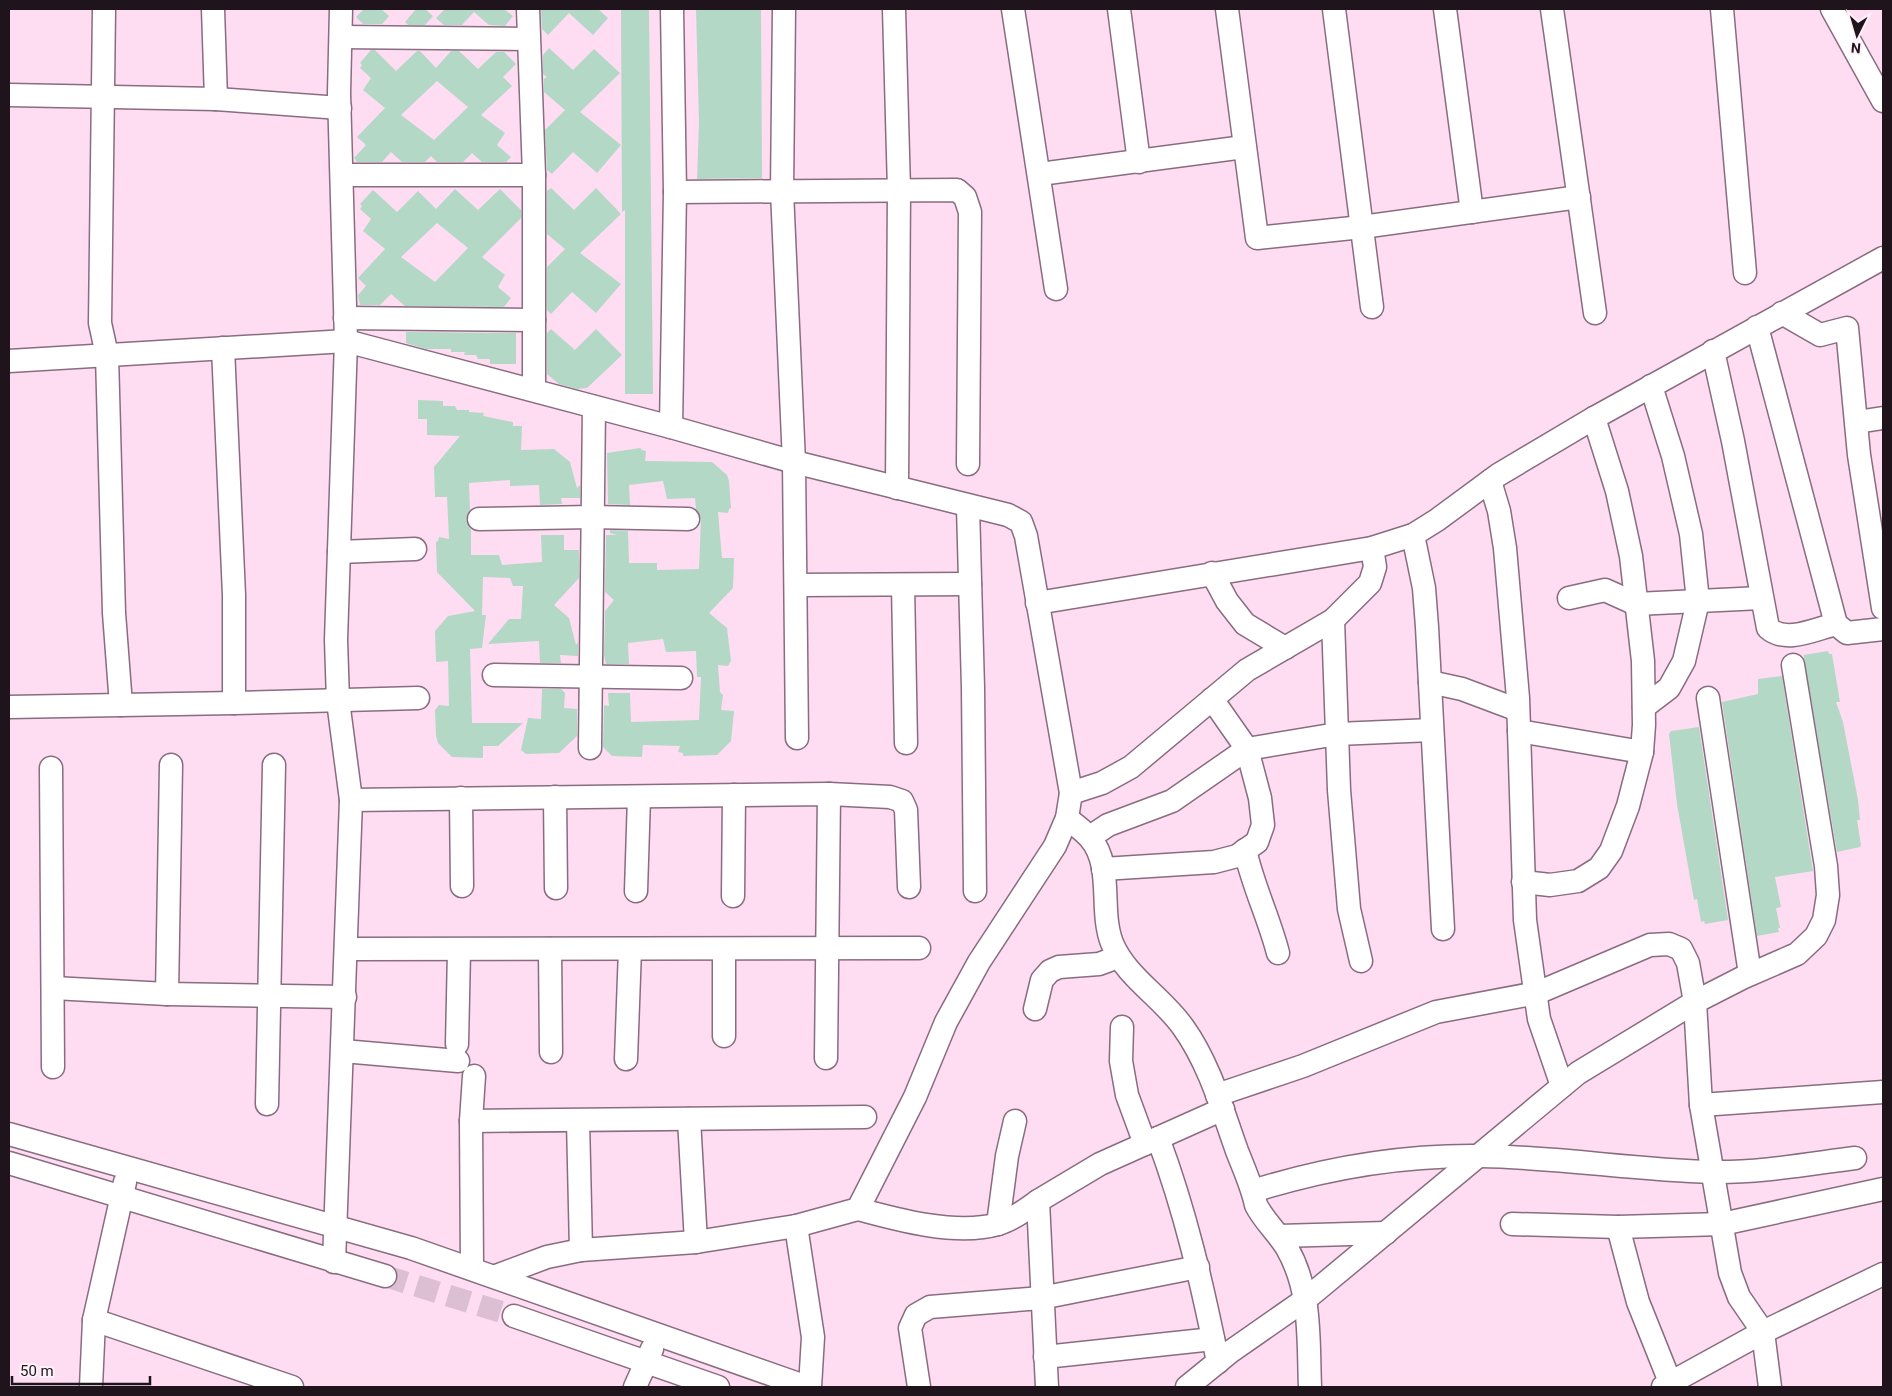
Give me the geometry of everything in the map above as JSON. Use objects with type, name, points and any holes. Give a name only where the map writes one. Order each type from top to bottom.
[{"type":"street","points":[[104,9],[100,323],[107,355],[114,613],[121,705]]},
{"type":"street","points":[[213,9],[216,99]]},
{"type":"street","points":[[334,1262],[352,800],[338,701],[336,640],[346,341],[340,108],[341,9]]},
{"type":"street","points":[[528,9],[534,175],[534,390]]},
{"type":"street","points":[[671,427],[675,192],[672,9]]},
{"type":"street","points":[[784,9],[782,191],[794,462],[797,738]]},
{"type":"street","points":[[894,9],[899,190],[897,488]]},
{"type":"street","points":[[1013,9],[1040,174],[1056,290]]},
{"type":"street","points":[[1119,9],[1139,162]]},
{"type":"street","points":[[1227,9],[1257,238],[1362,228],[1579,197]]},
{"type":"street","points":[[1334,9],[1372,307]]},
{"type":"street","points":[[1446,9],[1472,212]]},
{"type":"street","points":[[1552,9],[1595,313]]},
{"type":"street","points":[[1722,9],[1745,273]]},
{"type":"street","points":[[1832,9],[1883,101]]},
{"type":"street","points":[[341,37],[528,38]]},
{"type":"street","points":[[9,95],[216,99],[340,108]]},
{"type":"street","points":[[1040,174],[1244,147]]},
{"type":"street","points":[[342,175],[534,175]]},
{"type":"street","points":[[675,192],[957,190],[965,197],[970,212],[968,464]]},
{"type":"street","points":[[1037,603],[1372,548],[1412,535],[1438,520],[1490,481],[1594,418],[1883,258]]},
{"type":"street","points":[[1782,313],[1820,335],[1847,328],[1859,455],[1883,608]]},
{"type":"street","points":[[345,318],[534,320]]},
{"type":"street","points":[[1757,327],[1836,624],[1847,633],[1883,629]]},
{"type":"street","points":[[9,361],[346,341],[671,427],[794,462],[1008,515],[1021,522],[1026,536],[1071,793],[1067,818],[1055,846],[980,962],[946,1022],[915,1097],[858,1210]]},
{"type":"street","points":[[223,348],[234,595],[234,703]]},
{"type":"street","points":[[1713,352],[1733,441],[1768,628],[1776,635],[1790,636],[1836,624]]},
{"type":"street","points":[[1644,707],[1669,688],[1684,661],[1698,601],[1691,534],[1673,456],[1651,386]]},
{"type":"street","points":[[590,748],[594,407]]},
{"type":"street","points":[[1523,882],[1550,885],[1578,881],[1599,868],[1611,851],[1628,806],[1642,752],[1644,707],[1643,661],[1631,556],[1617,490],[1594,418]]},
{"type":"street","points":[[1857,422],[1883,418]]},
{"type":"street","points":[[1490,481],[1500,512],[1505,548],[1518,721],[1525,920],[1537,993],[1539,1019],[1562,1086]]},
{"type":"street","points":[[968,506],[975,891]]},
{"type":"street","points":[[479,520],[592,517],[688,518]]},
{"type":"street","points":[[1412,535],[1424,588],[1443,929]]},
{"type":"street","points":[[1071,793],[1102,783],[1131,767],[1170,737],[1247,670],[1333,620],[1370,583],[1375,567],[1372,548]]},
{"type":"street","points":[[339,552],[415,549]]},
{"type":"street","points":[[1212,573],[1227,602],[1245,624],[1284,648]]},
{"type":"street","points":[[796,585],[970,584]]},
{"type":"street","points":[[903,585],[906,743]]},
{"type":"street","points":[[1569,598],[1605,590],[1636,604],[1762,598]]},
{"type":"street","points":[[1333,620],[1337,734],[1349,909],[1361,961]]},
{"type":"street","points":[[1187,1387],[1306,1298],[1578,1073],[1695,1002],[1750,974],[1797,954],[1816,936],[1824,920],[1828,895],[1826,866],[1793,665]]},
{"type":"street","points":[[494,675],[681,678]]},
{"type":"street","points":[[1430,682],[1462,689],[1518,721],[1642,752]]},
{"type":"street","points":[[9,707],[418,698]]},
{"type":"street","points":[[1708,698],[1750,974]]},
{"type":"street","points":[[1103,869],[1214,862],[1237,856],[1257,842],[1263,826],[1260,798],[1247,749],[1212,699]]},
{"type":"street","points":[[1090,837],[1108,825],[1172,801],[1247,749],[1337,734],[1432,730]]},
{"type":"street","points":[[167,994],[171,765]]},
{"type":"street","points":[[266,1104],[274,765]]},
{"type":"street","points":[[51,768],[53,1067]]},
{"type":"street","points":[[352,800],[829,794],[890,797],[902,801],[906,810],[909,887]]},
{"type":"street","points":[[826,1058],[829,794]]},
{"type":"street","points":[[733,896],[734,796]]},
{"type":"street","points":[[636,892],[639,797]]},
{"type":"street","points":[[461,798],[462,886]]},
{"type":"street","points":[[555,798],[556,888]]},
{"type":"street","points":[[1067,818],[1090,837],[1097,849],[1103,869],[1106,917],[1110,938],[1118,957],[1182,1025],[1194,1042],[1220,1102],[1253,1191],[1256,1205],[1263,1219],[1279,1236],[1298,1271],[1306,1298],[1310,1326],[1310,1387]]},
{"type":"street","points":[[1245,850],[1252,881],[1271,929],[1278,954]]},
{"type":"street","points":[[496,1276],[548,1257],[580,1250],[696,1242],[796,1226],[858,1210],[905,1222],[958,1228],[998,1224],[1034,1210],[1100,1164],[1152,1141],[1220,1102],[1303,1066],[1436,1012],[1537,993],[1650,945],[1670,944],[1681,949],[1688,963],[1695,1002],[1701,1105],[1730,1273],[1739,1297],[1763,1332],[1770,1387]]},
{"type":"street","points":[[347,949],[459,951],[919,948]]},
{"type":"street","points":[[550,949],[551,1052]]},
{"type":"street","points":[[626,1059],[630,949]]},
{"type":"street","points":[[724,949],[724,1036]]},
{"type":"street","points":[[459,951],[463,1060],[472,1121],[472,1268]]},
{"type":"street","points":[[1035,1009],[1042,980],[1050,971],[1059,967],[1099,964],[1118,957]]},
{"type":"street","points":[[53,988],[167,994],[345,997]]},
{"type":"street","points":[[1122,1027],[1122,1061],[1127,1095],[1178,1191],[1198,1267],[1218,1362]]},
{"type":"street","points":[[343,1051],[463,1060]]},
{"type":"street","points":[[1701,1105],[1883,1092]]},
{"type":"street","points":[[472,1121],[865,1117]]},
{"type":"street","points":[[689,1119],[696,1242]]},
{"type":"street","points":[[578,1121],[580,1250]]},
{"type":"street","points":[[998,1224],[1007,1156],[1015,1121]]},
{"type":"street","points":[[9,1134],[335,1226],[472,1268],[808,1387],[813,1337],[796,1226]]},
{"type":"street","points":[[1253,1191],[1302,1176],[1359,1165],[1480,1156],[1714,1172],[1765,1169],[1855,1158]]},
{"type":"street","points":[[9,1163],[122,1195],[334,1262],[385,1276]]},
{"type":"street","points":[[91,1387],[94,1320],[129,1169]]},
{"type":"street","points":[[1512,1224],[1618,1227],[1722,1224],[1883,1189]]},
{"type":"street","points":[[1034,1210],[1042,1298],[1047,1387]]},
{"type":"street","points":[[1618,1227],[1638,1302],[1668,1386],[1763,1332],[1883,1274]]},
{"type":"street","points":[[1279,1236],[1386,1233]]},
{"type":"street","points":[[919,1387],[910,1328],[916,1315],[930,1307],[1042,1298],[1198,1267]]},
{"type":"street","points":[[514,1316],[718,1387]]},
{"type":"street","points":[[94,1320],[292,1387]]},
{"type":"street","points":[[635,1387],[644,1362],[660,1335]]},
{"type":"street","points":[[1045,1357],[1213,1339]]},
{"type":"building","points":[[364,9],[381,9],[389,16],[382,24],[363,24],[356,17]]},
{"type":"building","points":[[416,9],[425,9],[433,16],[425,25],[408,25],[405,22]]},
{"type":"building","points":[[445,9],[504,9],[513,16],[505,26],[489,25],[474,12],[462,25],[444,25],[436,18]]},
{"type":"building","points":[[541,9],[598,9],[608,18],[593,35],[569,13],[548,35],[542,29]]},
{"type":"building","points":[[621,9],[649,9],[653,394],[625,394],[625,210],[622,212]]},
{"type":"building","points":[[696,9],[761,9],[762,178],[697,179],[699,123]]},
{"type":"building","points":[[549,48],[573,70],[594,49],[620,73],[580,112],[621,145],[597,173],[573,152],[552,174],[547,170],[545,130],[565,110],[544,92],[544,79],[547,77],[543,74],[543,55]]},
{"type":"building","points":[[371,50],[375,50],[396,71],[417,51],[420,51],[436,68],[451,51],[459,51],[478,69],[496,52],[504,52],[516,64],[503,77],[512,86],[481,115],[505,133],[497,145],[511,157],[506,162],[482,162],[472,153],[463,162],[437,162],[431,156],[425,162],[402,162],[391,152],[382,162],[357,162],[354,158],[366,145],[357,137],[385,108],[363,90],[371,78],[360,68],[362,65],[360,63]],"holes":[[[437,81],[468,107],[434,140],[401,115]]]},
{"type":"building","points":[[551,188],[574,210],[596,188],[621,214],[580,253],[621,284],[596,313],[572,292],[551,314],[547,310],[547,267],[565,249],[547,234],[547,191]]},
{"type":"building","points":[[455,189],[478,210],[500,189],[521,210],[521,218],[482,257],[505,275],[498,287],[511,298],[504,307],[405,306],[391,294],[380,305],[360,305],[358,295],[366,286],[358,278],[385,249],[363,231],[371,219],[360,209],[362,206],[360,204],[373,190],[397,212],[418,191],[436,209]],"holes":[[[437,223],[468,248],[435,282],[401,257]]]},
{"type":"building","points":[[551,329],[575,350],[596,329],[622,355],[587,388],[577,389],[559,384],[547,374],[547,333]]},
{"type":"building","points":[[406,332],[516,333],[516,364],[490,364],[490,359],[478,359],[476,355],[464,355],[465,352],[451,352],[451,349],[426,349],[406,343]]},
{"type":"building","points":[[418,400],[443,401],[443,406],[455,406],[457,410],[484,413],[483,416],[513,422],[513,426],[522,426],[521,450],[554,449],[570,462],[577,488],[580,485],[580,498],[561,498],[562,504],[540,505],[539,485],[510,486],[510,480],[469,483],[470,510],[466,520],[471,529],[471,555],[499,555],[502,565],[542,562],[541,535],[564,535],[564,550],[579,550],[579,578],[554,605],[569,618],[576,645],[578,642],[578,656],[560,655],[561,663],[540,663],[539,641],[488,644],[509,619],[521,619],[523,586],[513,586],[510,578],[483,577],[482,615],[486,615],[482,648],[470,649],[472,723],[523,723],[498,746],[483,746],[483,758],[452,757],[438,743],[436,736],[435,710],[439,705],[449,706],[448,661],[436,662],[435,631],[448,616],[475,611],[437,572],[436,542],[439,537],[449,539],[447,497],[435,497],[434,467],[460,436],[427,435],[427,419],[418,419]]},
{"type":"building","points":[[640,448],[646,451],[645,461],[712,462],[727,475],[729,481],[731,508],[728,513],[718,512],[722,558],[734,558],[733,588],[709,613],[727,628],[731,661],[728,666],[718,665],[720,692],[723,695],[721,710],[734,711],[731,741],[717,755],[683,756],[683,753],[678,752],[680,746],[643,745],[642,757],[612,756],[603,747],[604,705],[609,706],[608,693],[630,693],[631,722],[699,720],[701,677],[697,677],[696,651],[666,652],[663,639],[628,643],[629,664],[606,664],[604,655],[605,611],[614,600],[605,592],[606,535],[617,535],[610,533],[610,530],[628,531],[629,563],[657,563],[657,570],[699,569],[701,519],[696,509],[695,498],[667,499],[663,481],[629,485],[630,505],[608,504],[607,453]]},
{"type":"building","points":[[1828,651],[1829,654],[1832,654],[1840,702],[1836,702],[1843,722],[1860,820],[1857,820],[1860,847],[1837,852],[1804,658],[1804,655]]},
{"type":"building","points":[[1782,676],[1813,871],[1775,877],[1781,907],[1776,908],[1779,932],[1757,936],[1722,702],[1758,694],[1758,679]]},
{"type":"building","points":[[542,689],[561,689],[565,693],[564,708],[577,709],[577,736],[559,753],[526,754],[521,750],[528,718],[541,719]]},
{"type":"building","points":[[1699,727],[1728,920],[1705,924],[1704,921],[1701,922],[1697,899],[1694,900],[1677,804],[1669,734],[1671,731]]},
{"type":"tunnel","points":[[385,1276],[514,1316]]}]
